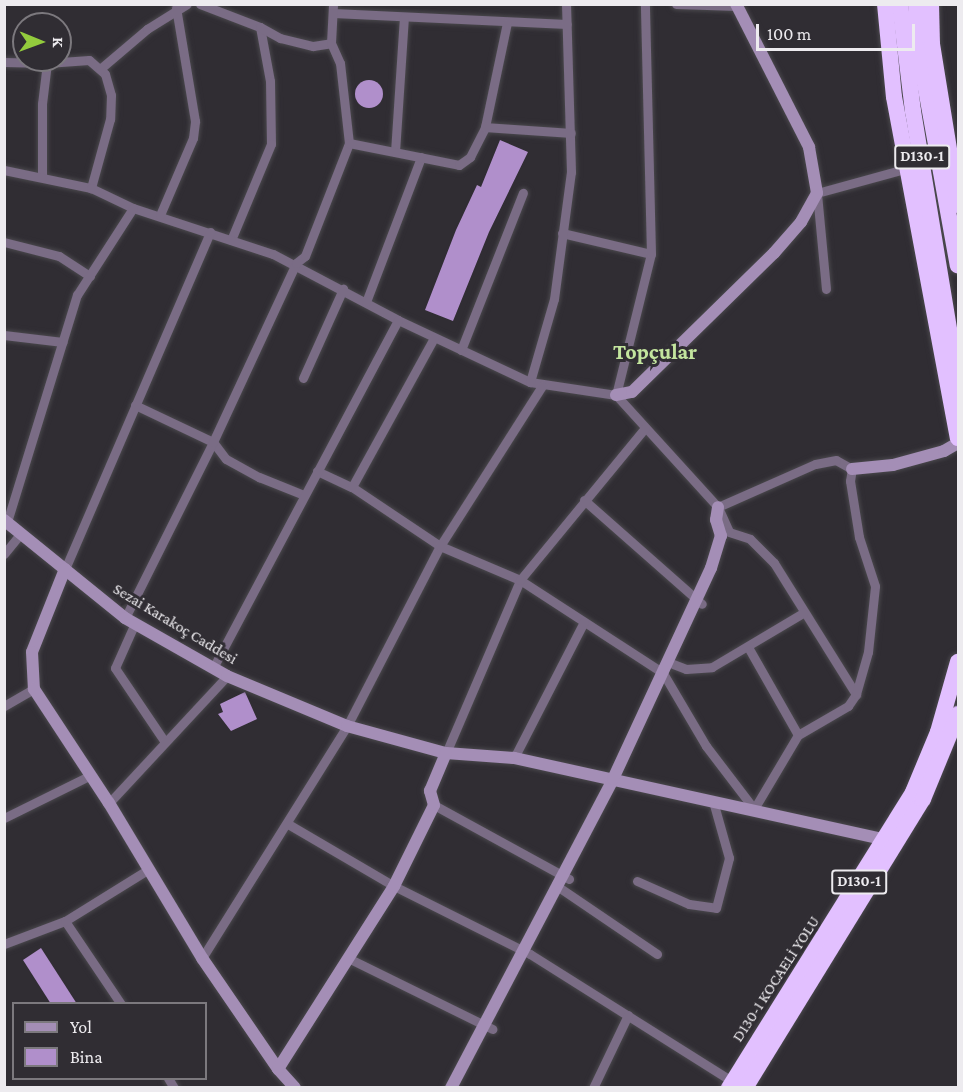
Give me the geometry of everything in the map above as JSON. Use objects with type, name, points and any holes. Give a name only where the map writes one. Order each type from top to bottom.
[{"type":"highway","points":[[885,4],[894,97],[958,438]]},
{"type":"highway","name":"D130-1","points":[[900,4],[958,383]]},
{"type":"highway","name":"D130-1","points":[[916,4],[919,50],[958,266]]},
{"type":"highway","points":[[931,4],[932,44],[958,205]]},
{"type":"highway","name":"D130-1 KOCAELİ YOLU","points":[[735,1085],[886,840],[913,792],[934,742],[958,662]]},
{"type":"highway","name":"D130-1","points":[[735,1085],[914,815],[938,768],[958,714]]},
{"type":"street","points":[[100,69],[176,8],[187,4]]},
{"type":"street","points":[[200,4],[260,27],[280,38],[313,46],[331,43]]},
{"type":"street","points":[[530,382],[554,299],[571,172],[572,133],[566,4]]},
{"type":"street","points":[[616,395],[651,254],[645,4]]},
{"type":"street","points":[[676,4],[736,5],[809,147],[817,193],[826,289]]},
{"type":"street","points":[[160,215],[194,129],[192,90],[176,8]]},
{"type":"street","points":[[165,742],[115,668],[130,620],[296,263],[305,256],[350,143],[340,63],[331,43],[333,9],[404,17],[567,24]]},
{"type":"street","points":[[395,152],[404,17]]},
{"type":"street","points":[[350,143],[459,165],[470,158],[485,127],[507,23]]},
{"type":"street","points":[[231,240],[271,144],[271,93],[260,27]]},
{"type":"street","points":[[72,61],[89,60],[100,69],[111,95],[110,119],[92,188]]},
{"type":"street","points":[[42,175],[42,104],[46,72]]},
{"type":"street","points":[[485,127],[572,133]]},
{"type":"street","points":[[366,302],[421,157]]},
{"type":"street","points":[[4,170],[42,175],[92,188],[133,208],[160,215],[296,263],[398,320],[530,382],[542,386],[616,395],[632,392],[774,253],[801,222],[817,193],[908,168]]},
{"type":"street","points":[[461,350],[523,193]]},
{"type":"street","points":[[6,521],[77,295],[133,208]]},
{"type":"street","points":[[210,232],[65,569],[32,652],[34,689],[110,803],[202,958],[278,1069],[295,1088]]},
{"type":"street","points":[[562,233],[651,254]]},
{"type":"street","points":[[4,242],[59,256],[90,276]]},
{"type":"street","points":[[303,378],[343,289]]},
{"type":"street","points":[[213,668],[398,320]]},
{"type":"street","points":[[4,335],[63,342]]},
{"type":"street","points":[[352,487],[434,338]]},
{"type":"street","points":[[202,958],[288,824],[347,726],[440,546],[542,386]]},
{"type":"street","points":[[458,1088],[616,779],[699,601],[727,547],[729,532],[718,507],[616,395]]},
{"type":"street","points":[[135,405],[213,442],[226,459],[304,495]]},
{"type":"street","points":[[278,1069],[394,886],[434,805],[430,791],[520,579],[645,428]]},
{"type":"street","points":[[718,507],[815,464],[836,460],[852,468],[893,465],[944,452],[958,443]]},
{"type":"street","points":[[317,471],[352,487],[440,546],[520,579],[665,674],[706,746],[754,809],[798,735],[848,706],[856,694],[868,652],[875,586],[859,537],[850,482],[852,468]]},
{"type":"street","points":[[584,500],[699,601]]},
{"type":"street","points":[[665,674],[673,664],[720,547],[718,507]]},
{"type":"street","name":"Sezai Karakoç Caddesi","points":[[6,521],[130,620],[227,676],[347,726],[446,753],[514,758],[754,809],[886,840]]},
{"type":"street","points":[[729,532],[750,539],[774,563],[803,613],[856,694]]},
{"type":"street","points":[[4,554],[20,534]]},
{"type":"street","points":[[673,664],[702,670],[748,647],[803,613]]},
{"type":"street","points":[[514,758],[584,622]]},
{"type":"street","points":[[748,647],[798,735]]},
{"type":"street","points":[[110,803],[227,676]]},
{"type":"street","points":[[4,706],[34,689]]},
{"type":"street","points":[[4,818],[91,775]]},
{"type":"street","points":[[638,881],[689,904],[716,908],[729,858],[713,801]]},
{"type":"street","points":[[434,805],[563,883],[657,954]]},
{"type":"street","points":[[288,824],[394,886],[527,953],[735,1085]]},
{"type":"street","points":[[4,944],[65,921],[148,868]]},
{"type":"street","points":[[65,921],[120,1002]]},
{"type":"street","points":[[348,958],[489,1027]]},
{"type":"street","points":[[593,1088],[628,1015]]},
{"type":"street","points":[[451,1088],[489,1027]]},
{"type":"building","points":[[369,80],[379,84],[383,94],[379,104],[369,108],[359,104],[355,94],[359,84]]},
{"type":"building","points":[[500,140],[528,152],[489,232],[453,321],[425,310],[456,230],[477,185],[481,187]]},
{"type":"building","points":[[245,692],[257,719],[231,731],[218,714],[223,712],[220,704]]},
{"type":"building","points":[[41,948],[76,1002],[50,1002],[23,960]]},
{"type":"district","name":"Topçular","points":[[655,352]]}]
